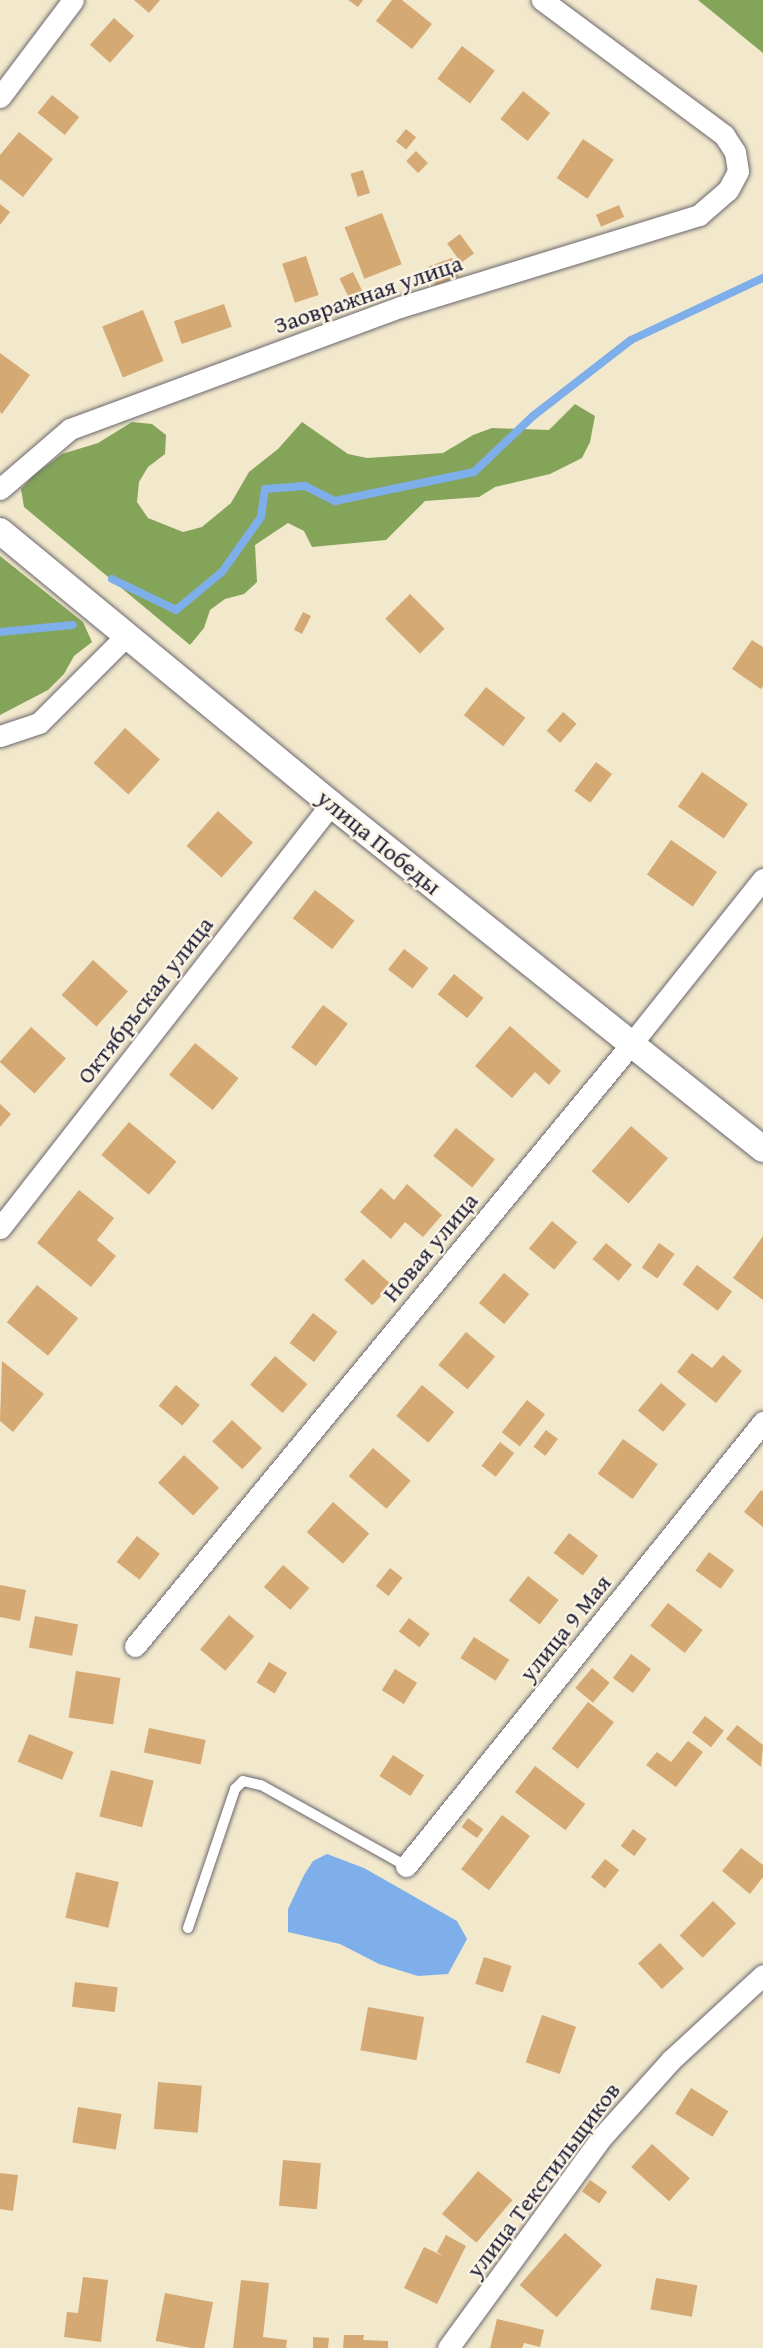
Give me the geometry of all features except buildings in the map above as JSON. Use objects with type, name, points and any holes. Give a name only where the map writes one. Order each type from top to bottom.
[{"type":"street","points":[[0,97],[73,0]]},
{"type":"street","name":"Заовражная улица","points":[[0,489],[70,429],[400,307],[699,215],[728,190],[738,171],[735,152],[724,135],[542,0]]},
{"type":"street","name":"улица Победы","points":[[0,531],[331,804],[763,1149]]},
{"type":"street","points":[[0,736],[39,723],[126,636]]},
{"type":"street","name":"Октябрьская улица","points":[[0,1228],[331,804]]},
{"type":"street","name":"Новая улица","points":[[135,1646],[632,1043],[763,879]]},
{"type":"street","name":"улица 9 Мая","points":[[406,1866],[763,1422]]},
{"type":"street","name":"улица Текстильщиков","points":[[448,2348],[602,2137],[670,2060],[763,1975]]},
{"type":"lane","points":[[188,1928],[235,1789],[243,1781],[261,1785],[406,1866]]},
{"type":"green space","points":[[698,0],[763,0],[763,53]]},
{"type":"green space","points":[[575,404],[595,416],[590,442],[582,458],[550,474],[495,487],[479,497],[425,501],[386,540],[312,547],[304,531],[288,523],[255,545],[257,582],[244,594],[225,599],[210,610],[204,628],[190,645],[24,507],[21,489],[33,476],[62,454],[98,443],[132,422],[152,424],[166,435],[165,454],[148,467],[139,482],[137,502],[148,518],[183,532],[202,527],[231,503],[249,472],[278,449],[302,422],[348,454],[367,458],[443,453],[473,435],[492,428],[549,430]]},
{"type":"green space","points":[[0,556],[83,622],[92,642],[74,656],[64,674],[48,690],[0,715]]},
{"type":"water","points":[[327,1854],[364,1868],[457,1921],[467,1939],[448,1974],[418,1976],[379,1964],[340,1944],[288,1932],[288,1909],[304,1875],[313,1861]]},
{"type":"waterway","points":[[112,579],[176,610],[222,572],[261,517],[265,489],[305,486],[335,501],[474,472],[533,416],[631,340],[763,278]]},
{"type":"waterway","points":[[0,632],[73,625]]}]
